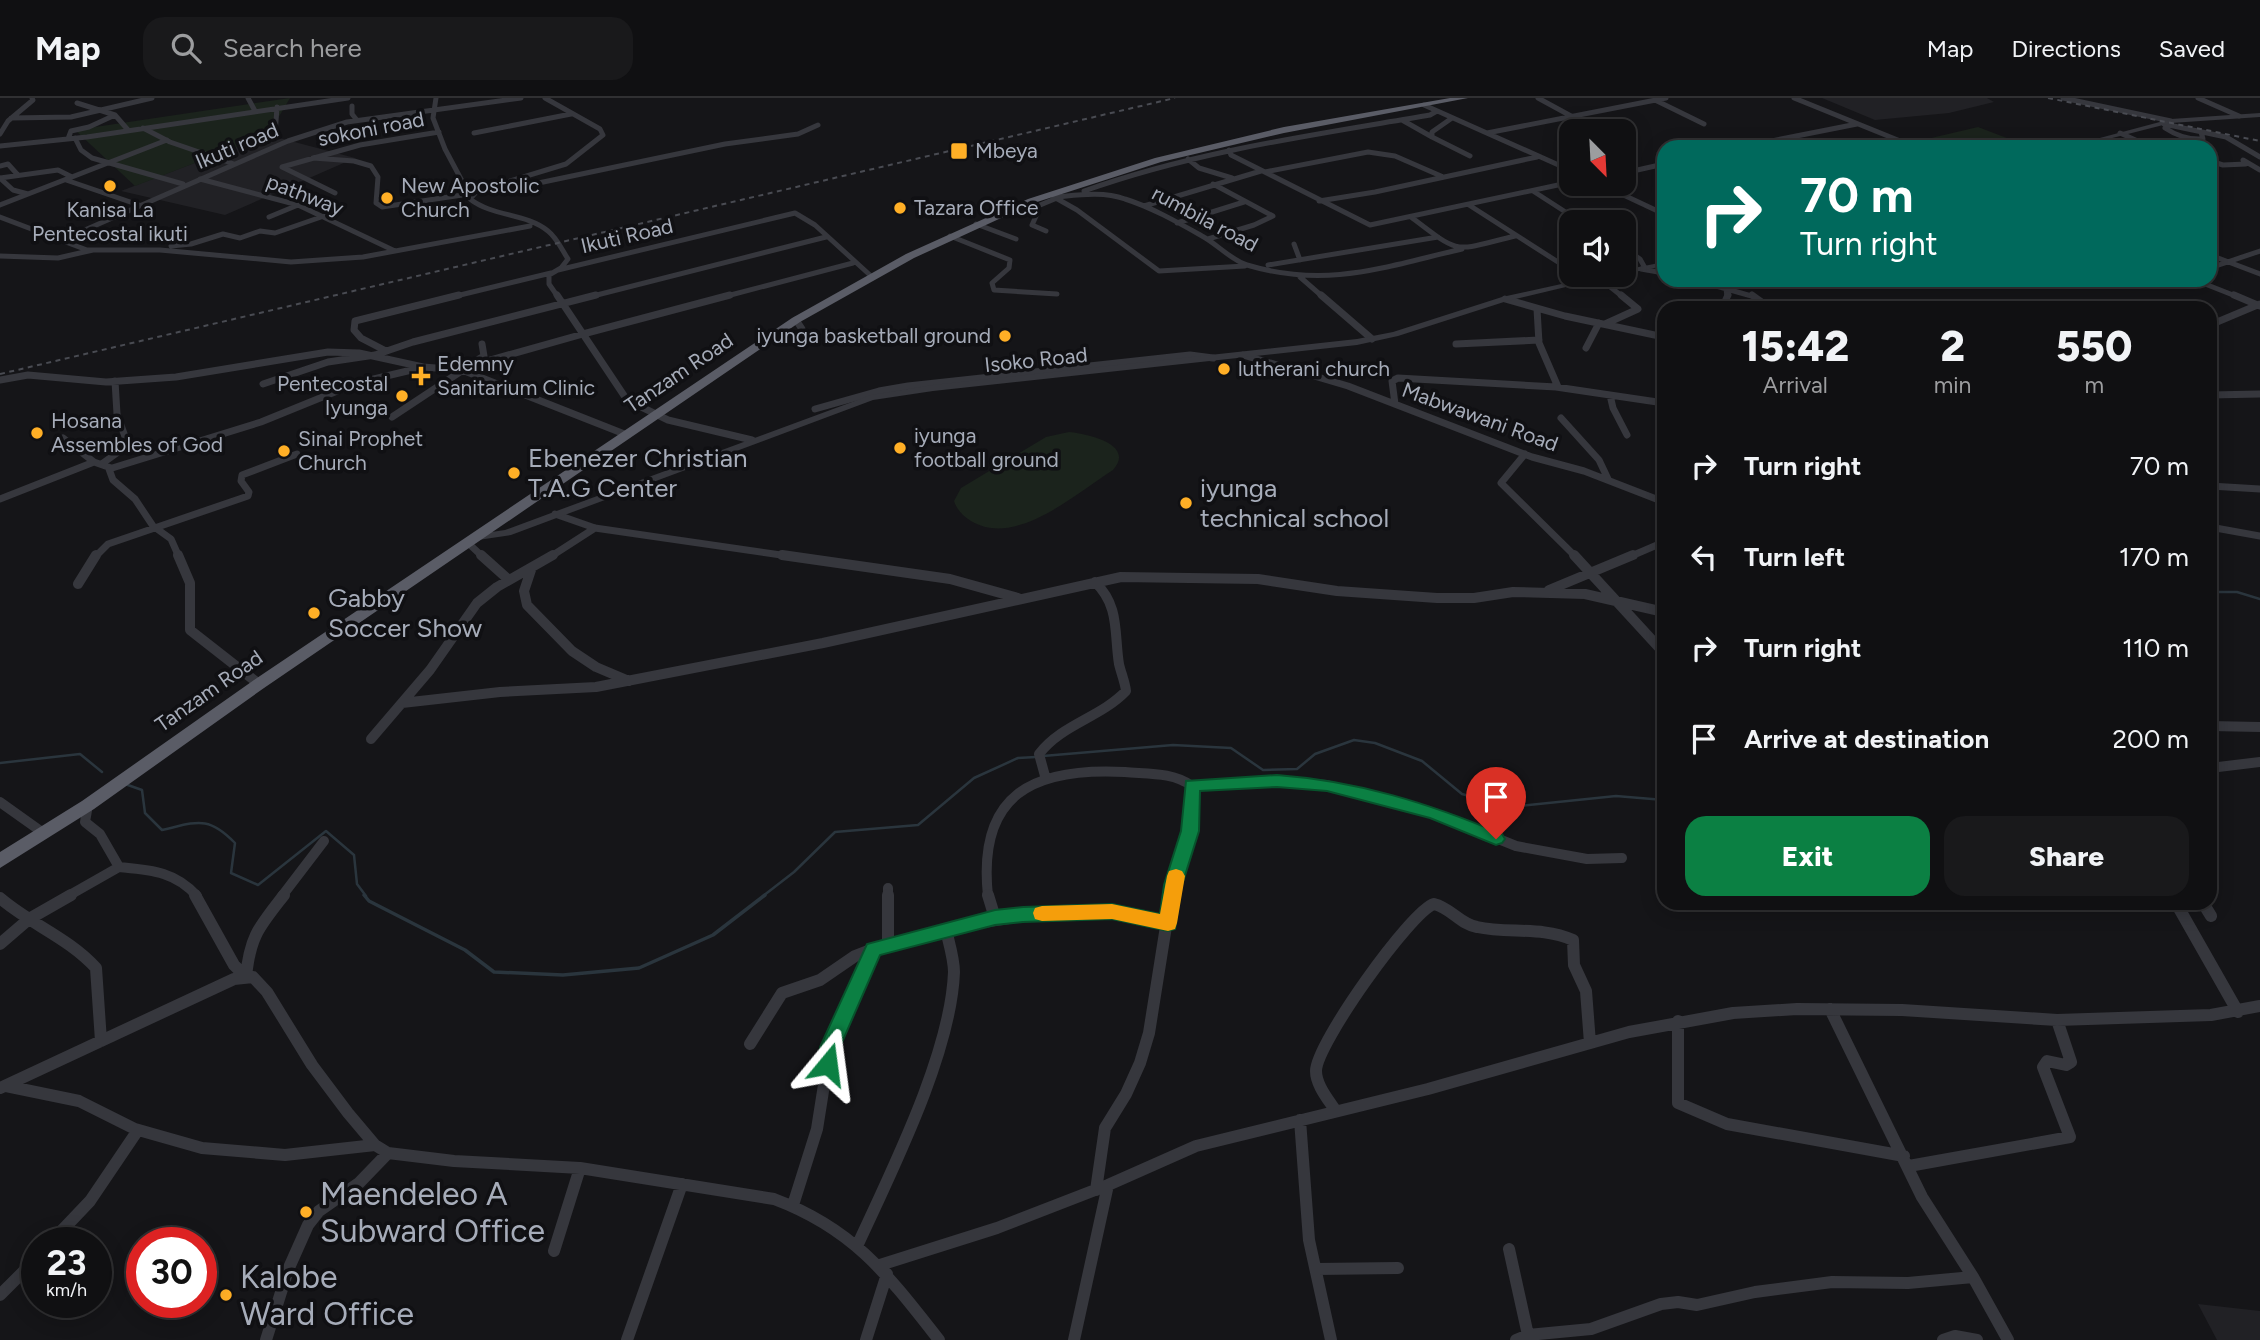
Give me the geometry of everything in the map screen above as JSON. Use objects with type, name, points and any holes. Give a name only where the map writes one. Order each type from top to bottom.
[{"type":"highway","name":"Tanzam Road","points":[[0,861],[88,804],[259,684],[796,320],[871,276],[976,224],[1202,148],[1428,114],[1464,98]]},
{"type":"street","points":[[0,134],[11,118],[33,100],[32,98]]},
{"type":"street","points":[[11,118],[61,118],[152,98]]},
{"type":"street","points":[[248,98],[255,111]]},
{"type":"street","points":[[0,146],[72,139],[314,100],[348,98]]},
{"type":"street","points":[[436,98],[433,118],[451,163],[469,196],[481,208],[548,231],[568,258],[579,265]]},
{"type":"street","name":"Ikuti road","points":[[62,240],[288,141],[356,120],[521,98]]},
{"type":"street","points":[[469,196],[566,164],[603,135],[600,129],[545,98]]},
{"type":"street","points":[[1538,98],[1572,116]]},
{"type":"street","points":[[1487,133],[1666,98]]},
{"type":"street","points":[[1794,98],[1895,140]]},
{"type":"street","points":[[2063,98],[2231,139],[2258,157]]},
{"type":"street","points":[[2198,98],[2239,116]]},
{"type":"street","points":[[1655,100],[1704,124]]},
{"type":"street","points":[[77,103],[113,114],[128,130]]},
{"type":"street","points":[[123,104],[127,109],[90,127],[71,131],[72,139],[89,156],[167,183],[187,185]]},
{"type":"street","points":[[352,106],[352,116],[356,120]]},
{"type":"street","points":[[275,135],[277,107]]},
{"type":"street","points":[[1428,114],[1437,111]]},
{"type":"street","points":[[1077,194],[1121,177],[1218,152],[1402,120],[1437,111],[1559,166]]},
{"type":"street","points":[[474,133],[570,114]]},
{"type":"street","points":[[2096,140],[2166,123],[2260,115]]},
{"type":"street","points":[[1432,137],[1432,132],[1452,118]]},
{"type":"street","points":[[1402,120],[1470,156]]},
{"type":"street","points":[[2166,123],[2165,128],[2168,131],[2189,140],[2203,139],[2201,132]]},
{"type":"street","points":[[1776,140],[1857,124]]},
{"type":"street","points":[[469,196],[717,146],[798,134],[818,125]]},
{"type":"street","name":"pathway","points":[[142,127],[167,140],[234,164]]},
{"type":"street","name":"sokoni road","points":[[335,193],[282,167],[377,142],[439,132]]},
{"type":"street","points":[[2120,133],[2136,140]]},
{"type":"street","points":[[0,205],[167,140]]},
{"type":"street","points":[[1230,152],[1263,172],[1366,224],[1559,185]]},
{"type":"street","points":[[1144,206],[1233,178],[1352,152],[1383,152],[1423,172],[1445,177]]},
{"type":"street","points":[[1319,201],[1537,157]]},
{"type":"street","points":[[2246,164],[2243,160],[2258,157]]},
{"type":"street","name":"sokoni road","points":[[309,158],[354,161],[371,166],[378,177],[376,204],[382,207],[469,196]]},
{"type":"street","points":[[1188,159],[1199,168],[1233,178]]},
{"type":"street","points":[[2217,163],[2246,164],[2260,170]]},
{"type":"street","points":[[0,166],[8,164],[17,174]]},
{"type":"street","points":[[1636,170],[1657,166]]},
{"type":"street","points":[[28,194],[13,190],[0,178],[58,170],[69,178],[142,205]]},
{"type":"street","name":"pathway","points":[[199,179],[298,205],[395,251]]},
{"type":"street","points":[[1208,239],[1273,217],[1213,184]]},
{"type":"street","points":[[1533,191],[1562,210]]},
{"type":"street","points":[[1074,207],[1090,194]]},
{"type":"street","name":"rumbila road","points":[[1052,197],[1090,194],[1124,198],[1208,239],[1232,258],[1251,266],[1299,276],[1330,277],[1428,259],[1515,236]]},
{"type":"street","points":[[1625,196],[1657,211]]},
{"type":"street","points":[[1046,232],[1032,225],[1037,214],[1033,208],[1052,197],[1074,207],[1159,271],[1269,264],[1437,237]]},
{"type":"street","points":[[1177,223],[1244,202]]},
{"type":"street","points":[[269,217],[298,205]]},
{"type":"street","points":[[1469,205],[1559,263]]},
{"type":"street","points":[[1650,208],[1657,206]]},
{"type":"street","name":"Ikuti Road","points":[[752,440],[656,415],[639,409],[627,400],[549,284],[548,276],[579,265],[795,213],[810,221],[853,263],[871,276]]},
{"type":"street","points":[[156,247],[191,244],[223,234],[243,238],[260,231],[275,233],[324,216]]},
{"type":"street","points":[[1411,217],[1445,246],[1462,249]]},
{"type":"street","points":[[0,218],[93,250]]},
{"type":"street","points":[[0,223],[9,220]]},
{"type":"street","points":[[976,224],[1016,239]]},
{"type":"street","points":[[0,256],[58,258],[93,250],[160,250],[301,262],[395,251],[534,225]]},
{"type":"street","points":[[950,236],[1010,260],[1009,268],[992,283],[994,290],[1057,294]]},
{"type":"street","points":[[263,384],[328,362],[375,355],[826,237]]},
{"type":"street","points":[[1294,244],[1300,260]]},
{"type":"street","points":[[2217,266],[2260,251]]},
{"type":"street","points":[[1636,256],[1640,259],[1642,269]]},
{"type":"street","points":[[1266,257],[1269,264]]},
{"type":"street","points":[[2217,257],[2260,274]]},
{"type":"street","points":[[386,351],[355,333],[355,321],[554,272],[568,258]]},
{"type":"street","points":[[0,380],[28,374],[115,381],[197,374],[328,352],[375,355],[423,367],[465,368],[853,263]]},
{"type":"street","points":[[1636,270],[1657,266]]},
{"type":"street","points":[[1642,269],[1657,272]]},
{"type":"street","points":[[1299,276],[1372,340]]},
{"type":"street","name":"Isoko Road","points":[[473,540],[507,533],[858,402],[901,392],[1372,340],[1559,284]]},
{"type":"street","points":[[1586,348],[1602,324],[1639,309],[1611,287]]},
{"type":"street","points":[[1734,287],[1760,301]]},
{"type":"street","points":[[2213,287],[2259,305]]},
{"type":"street","points":[[1505,299],[1537,309],[1657,336]]},
{"type":"street","points":[[2217,322],[2259,305]]},
{"type":"street","points":[[1537,309],[1539,340],[1558,387]]},
{"type":"street","points":[[796,320],[802,329],[801,333]]},
{"type":"street","points":[[1456,344],[1539,340]]},
{"type":"street","points":[[392,417],[484,356],[482,344]]},
{"type":"street","points":[[815,410],[879,391],[924,383],[1190,355],[1213,358]]},
{"type":"street","name":"Mabwawani Road","points":[[1243,355],[1395,404],[1525,454],[1608,480],[1657,499]]},
{"type":"street","points":[[63,438],[93,462],[107,465],[261,422],[364,381],[423,367]]},
{"type":"street","points":[[465,368],[627,435]]},
{"type":"street","points":[[1395,404],[1392,381],[1396,378],[1558,387],[1657,402]]},
{"type":"street","points":[[107,465],[128,445],[119,425],[115,381]]},
{"type":"street","points":[[2217,395],[2260,394]]},
{"type":"street","points":[[1610,395],[1627,435]]},
{"type":"street","points":[[1561,418],[1604,466],[1608,480]]},
{"type":"street","points":[[78,584],[104,546],[248,496],[249,492],[241,481],[242,475],[297,454]]},
{"type":"street","points":[[1525,454],[1503,478],[1501,484],[1591,572],[1657,645]]},
{"type":"street","points":[[0,499],[93,462]]},
{"type":"street","points":[[107,465],[110,476],[135,499],[148,520],[171,539],[190,583],[190,630],[259,684]]},
{"type":"street","points":[[2217,486],[2260,489]]},
{"type":"street","points":[[555,514],[595,527],[939,578],[1022,598]]},
{"type":"street","points":[[371,740],[430,670],[477,603],[509,580],[568,547],[595,527]]},
{"type":"street","points":[[2217,528],[2260,536]]},
{"type":"street","points":[[473,540],[509,580]]},
{"type":"street","points":[[1542,592],[1565,585],[1657,545]]},
{"type":"street","points":[[532,567],[523,588],[523,598],[527,605],[580,659],[601,671],[629,681]]},
{"type":"street","points":[[402,703],[500,692],[586,689],[823,643],[1137,575],[1258,579],[1337,591],[1437,598],[1474,598],[1505,593],[1542,592],[1617,600],[1657,610]]},
{"type":"street","points":[[1043,771],[1039,754],[1058,734],[1111,705],[1126,691],[1119,664],[1118,628],[1106,591],[1095,582]]},
{"type":"street","points":[[2217,726],[2260,727]]},
{"type":"street","points":[[2217,767],[2260,762]]},
{"type":"street","points":[[995,918],[988,902],[987,878],[992,830],[1002,810],[1014,796],[1043,771],[1130,772],[1181,778],[1192,786],[1277,781],[1327,785],[1434,813],[1516,846],[1587,859],[1622,858]]},
{"type":"street","points":[[1074,1340],[1102,1188],[1105,1128],[1126,1094],[1140,1063],[1149,1033],[1173,885],[1190,831],[1192,786]]},
{"type":"street","points":[[0,802],[43,832]]},
{"type":"street","points":[[88,804],[85,822],[100,834],[119,867]]},
{"type":"street","points":[[246,977],[249,949],[256,931],[324,841]]},
{"type":"street","points":[[0,944],[29,919],[119,867],[172,875],[187,886],[213,923],[231,965],[246,977],[258,981],[267,992],[312,1065],[381,1149]]},
{"type":"street","points":[[888,888],[888,945]]},
{"type":"street","points":[[0,898],[12,910],[79,952],[96,968],[101,1041]]},
{"type":"street","points":[[1335,1110],[1316,1074],[1321,1050],[1328,1036],[1419,913],[1426,905],[1433,903],[1451,911],[1470,927],[1552,933],[1573,940],[1574,964],[1586,991],[1590,1043]]},
{"type":"street","points":[[2180,910],[2238,1012]]},
{"type":"street","points":[[2207,910],[2211,916]]},
{"type":"street","points":[[750,1044],[782,993],[828,976],[855,956],[873,949],[995,918],[1096,911],[1134,915],[1168,923]]},
{"type":"street","points":[[858,1244],[910,1125],[932,1068],[947,1015],[954,979],[946,930]]},
{"type":"street","points":[[793,1205],[817,1129],[830,1047],[873,949]]},
{"type":"street","points":[[3,1087],[198,995],[234,979],[246,977]]},
{"type":"street","points":[[883,1269],[1102,1188],[1196,1146],[1251,1129],[1300,1120],[1488,1073],[1678,1021],[1733,1013],[1830,1009],[1902,1010],[2057,1020],[2238,1012],[2260,1006]]},
{"type":"street","points":[[1830,1009],[1907,1161],[1922,1197],[1973,1277],[2008,1340]]},
{"type":"street","points":[[1678,1021],[1680,1045],[1675,1097],[1678,1103],[1727,1124],[1907,1161],[2070,1137],[2043,1067],[2047,1061],[2066,1065],[2071,1062],[2057,1020]]},
{"type":"street","points":[[3,1087],[64,1096],[92,1106],[138,1130],[184,1144],[266,1157],[381,1149],[454,1161],[580,1168],[774,1199],[793,1205],[858,1244],[883,1269],[939,1340]]},
{"type":"street","points":[[1300,1120],[1305,1213],[1331,1340]]},
{"type":"street","points":[[65,1227],[90,1201],[138,1130]]},
{"type":"street","points":[[266,1340],[288,1270],[308,1224],[319,1211],[359,1183],[381,1149]]},
{"type":"street","points":[[554,1251],[580,1168]]},
{"type":"street","points":[[627,1340],[682,1184]]},
{"type":"street","points":[[1509,1249],[1522,1337],[1591,1329],[1661,1304],[1678,1302],[1696,1305],[1755,1292],[1832,1282],[1909,1283],[1973,1277]]},
{"type":"street","points":[[1317,1269],[1398,1268]]},
{"type":"street","points":[[866,1340],[883,1269]]},
{"type":"street","points":[[2,1291],[21,1273]]},
{"type":"street","points":[[1943,1340],[1955,1336],[1977,1340]]},
{"type":"shaded area","points":[[290,98],[268,135],[135,186],[75,130]]},
{"type":"shaded area","points":[[1822,98],[1987,98],[1994,102],[1949,113],[1875,120]]},
{"type":"shaded area","points":[[1978,127],[2012,140],[1929,140],[1927,139]]},
{"type":"shaded area","points":[[268,135],[355,158],[225,215],[121,191]]},
{"type":"shaded area","points":[[1069,432],[1097,438],[1114,447],[1118,453],[1118,461],[1113,470],[1045,515],[1007,528],[988,528],[971,521],[959,510],[954,501],[961,488],[1046,437]]},
{"type":"shaded area","points":[[2198,1304],[2260,1311],[2260,1340],[2217,1340]]},
{"type":"waterway","points":[[2217,592],[2237,592],[2260,599]]},
{"type":"waterway","points":[[1043,756],[1173,745],[1231,748],[1263,770],[1297,769],[1315,754],[1354,740],[1375,743],[1422,761],[1462,794],[1509,807],[1616,796],[1657,799]]},
{"type":"waterway","points":[[0,763],[80,754],[102,772]]},
{"type":"waterway","points":[[763,896],[794,872],[835,832],[918,825],[974,778],[1018,758],[1036,757]]},
{"type":"waterway","points":[[125,784],[142,790],[145,813],[162,830],[202,823],[226,834],[235,843],[231,873],[258,885],[326,831],[354,855],[357,884],[366,896]]},
{"type":"waterway","points":[[364,895],[369,901],[465,950],[494,972],[563,975],[639,968],[713,935],[765,895]]},
{"type":"railway","points":[[0,374],[1175,98]]},
{"type":"railway","points":[[2048,98],[2260,141]]},
{"type":"slow traffic","points":[[1042,913],[1112,912],[1168,923],[1176,876]]},
{"type":"place","name":"Mbeya","points":[[959,151]]},
{"type":"place","name":"Kanisa La Pentecostal ikuti","points":[[110,186]]},
{"type":"place","name":"New Apostolic Church","points":[[387,198]]},
{"type":"place","name":"Tazara Office","points":[[900,208]]},
{"type":"place","name":"iyunga basketball ground","points":[[1005,336]]},
{"type":"place","name":"lutherani church","points":[[1224,369]]},
{"type":"place","name":"Edemny Sanitarium Clinic","points":[[421,376]]},
{"type":"place","name":"Pentecostal Iyunga","points":[[402,396]]},
{"type":"place","name":"Hosana Assembles of God","points":[[37,433]]},
{"type":"place","name":"iyunga football ground","points":[[900,448]]},
{"type":"place","name":"Sinai Prophet Church","points":[[284,451]]},
{"type":"place","name":"Ebenezer Christian T.A.G Center","points":[[514,473]]},
{"type":"place","name":"iyunga technical school","points":[[1186,503]]},
{"type":"place","name":"Gabby Soccer Show","points":[[314,613]]},
{"type":"place","name":"Maendeleo A Subward Office","points":[[306,1212]]},
{"type":"place","name":"Kalobe Ward Office","points":[[226,1295]]},
{"type":"route","points":[[828,1064],[830,1047],[873,949],[995,918],[1023,914],[1112,912],[1168,923],[1173,885],[1181,856],[1188,845],[1192,786],[1277,781],[1327,785],[1434,813],[1496,839]]}]
